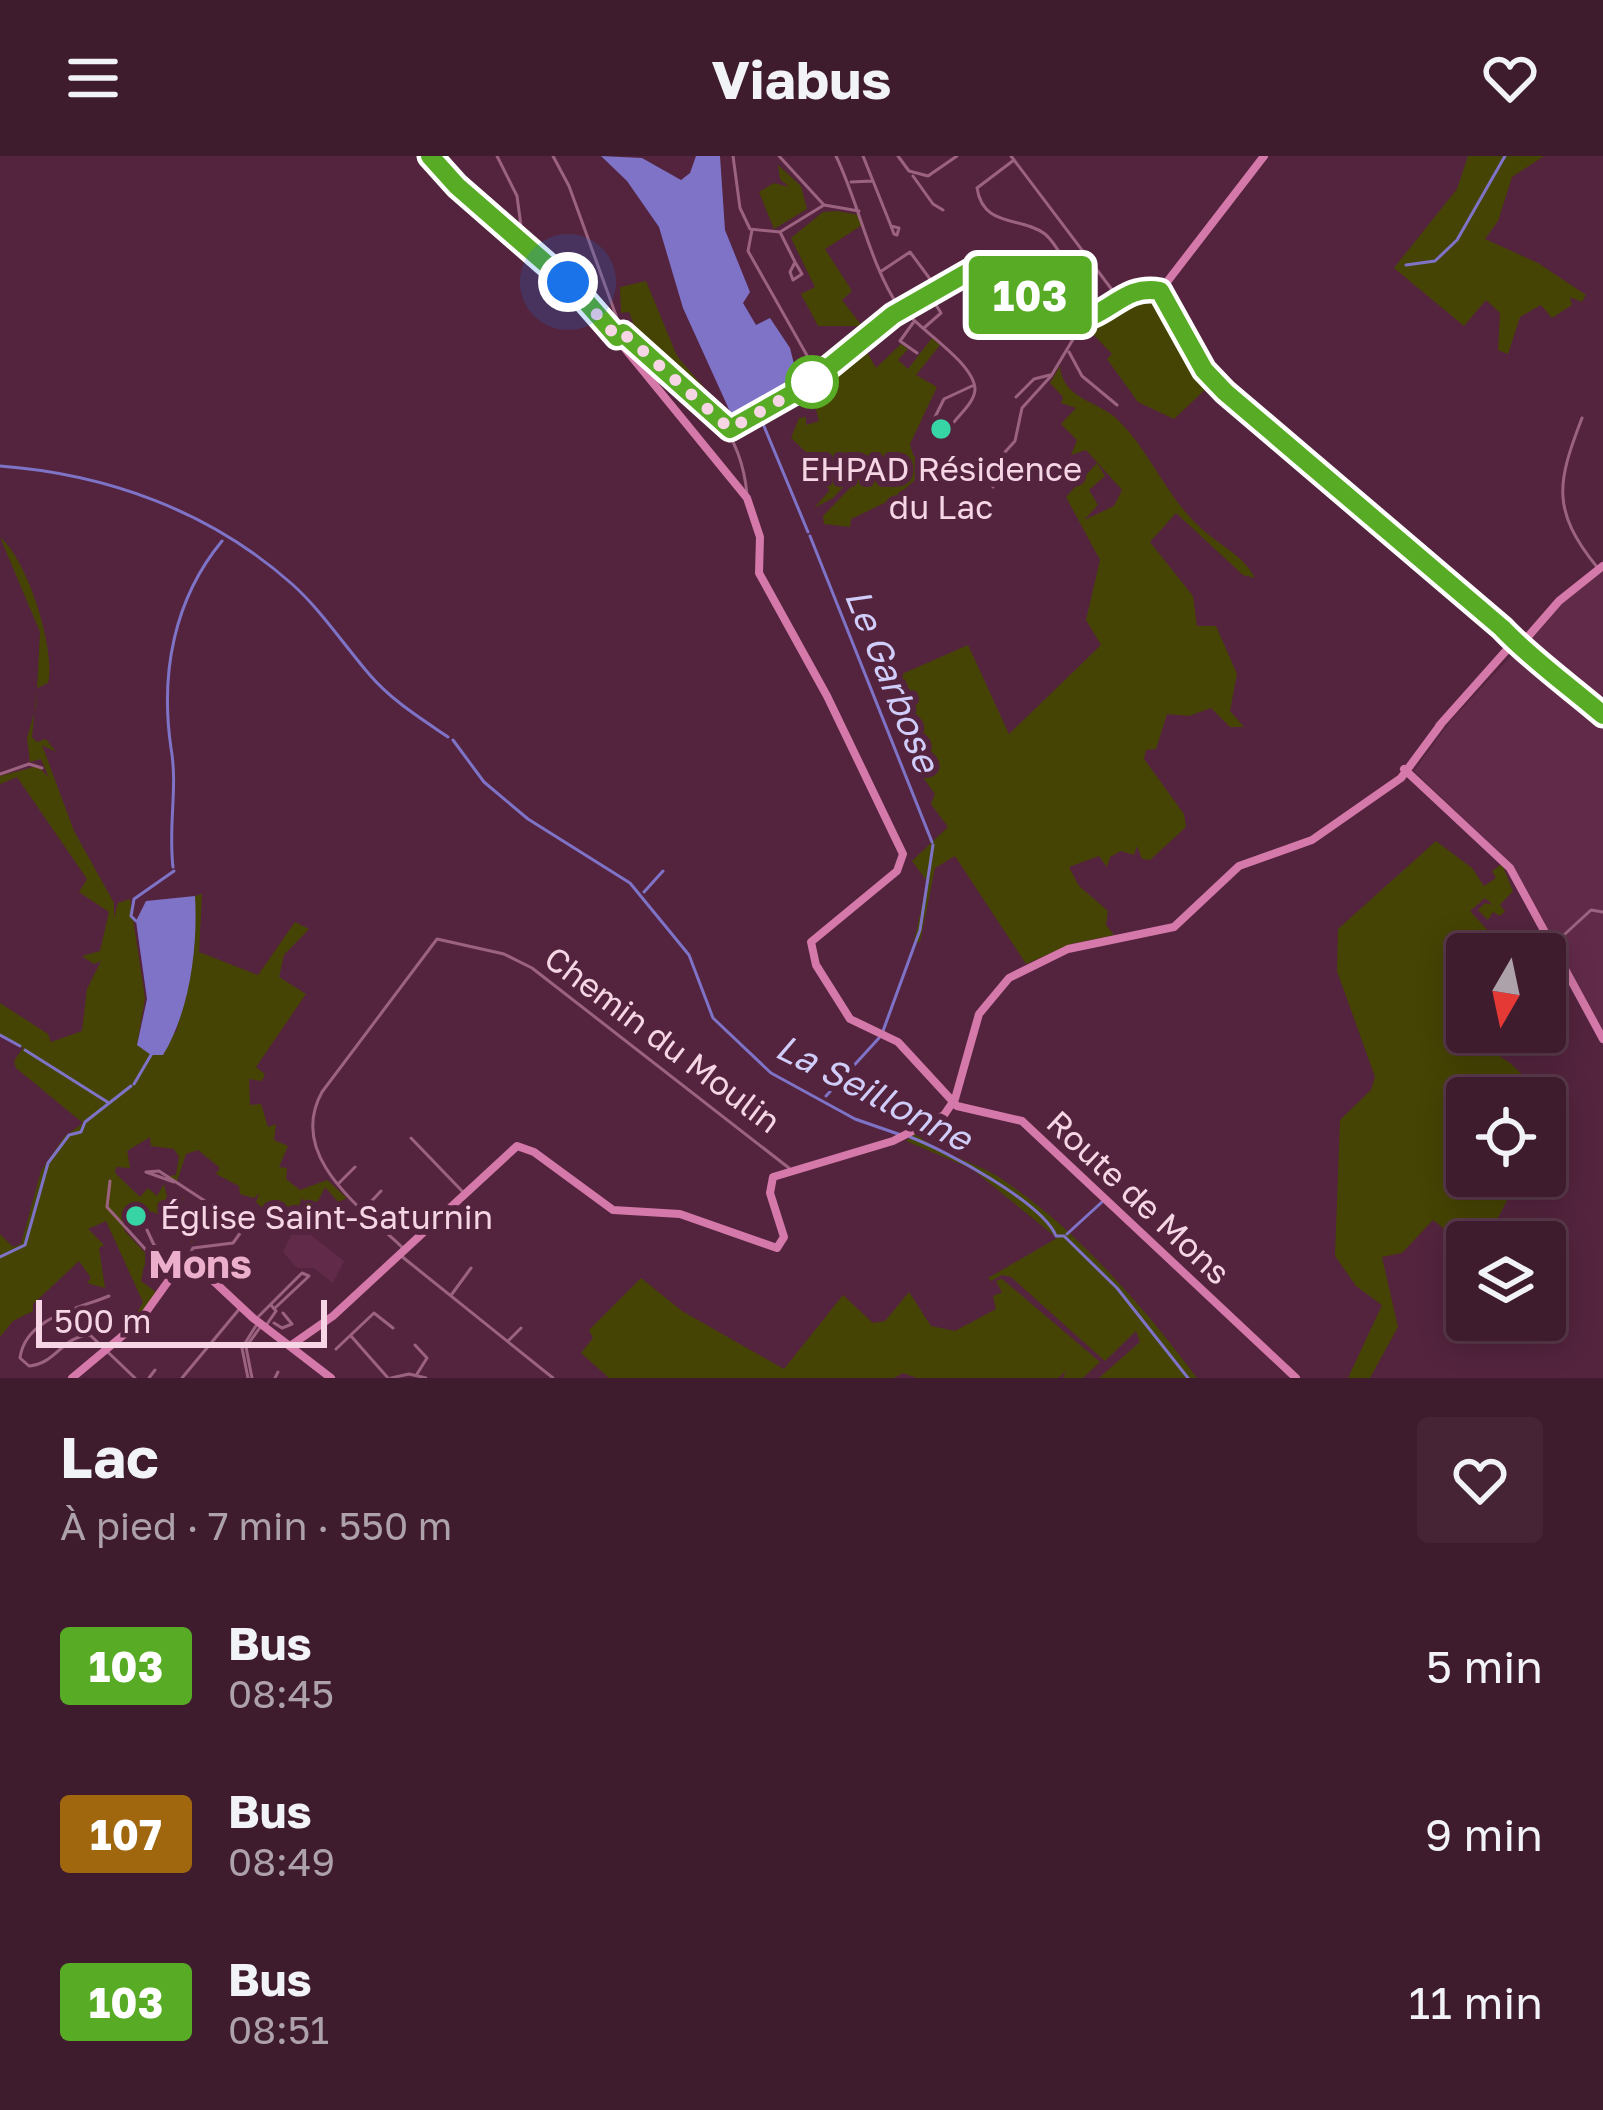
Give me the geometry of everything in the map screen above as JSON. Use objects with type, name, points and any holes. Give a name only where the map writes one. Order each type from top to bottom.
[{"type":"street","points":[[430,156],[620,335],[732,428],[745,475],[742,491]]},
{"type":"street","points":[[496,156],[517,196],[522,243]]},
{"type":"street","points":[[553,156],[584,224],[620,335],[742,491],[760,537],[758,573],[827,696],[903,858],[894,874],[813,938],[811,955],[845,1014],[898,1042],[954,1102]]},
{"type":"street","points":[[733,156],[740,208],[752,230],[748,250],[819,376]]},
{"type":"street","points":[[779,156],[824,205]]},
{"type":"street","points":[[836,156],[861,210],[878,273],[902,309],[957,358],[974,385],[971,402],[954,422]]},
{"type":"street","points":[[863,156],[891,226]]},
{"type":"street","points":[[898,156],[933,204],[943,209]]},
{"type":"street","points":[[913,173],[932,176],[957,156]]},
{"type":"street","points":[[1160,291],[1264,156]]},
{"type":"street","points":[[1092,265],[1072,275],[1049,238],[1034,228],[999,221],[980,199],[977,188],[1012,158],[1119,299]]},
{"type":"street","points":[[850,183],[872,182]]},
{"type":"street","points":[[806,190],[812,209]]},
{"type":"street","points":[[842,207],[857,199]]},
{"type":"street","points":[[752,230],[780,232],[824,205],[861,210]]},
{"type":"street","points":[[780,232],[795,262]]},
{"type":"street","points":[[878,273],[910,252],[937,290]]},
{"type":"street","points":[[732,428],[806,386],[902,309],[973,270],[1006,278],[1066,318],[1084,320]]},
{"type":"street","points":[[993,487],[987,472],[1015,441],[1022,408],[1051,376],[1084,320],[1138,290],[1160,291]]},
{"type":"street","points":[[1160,291],[1204,370],[1225,392],[1603,716]]},
{"type":"street","points":[[991,296],[1003,316],[1015,318],[1028,293]]},
{"type":"street","points":[[930,297],[938,316]]},
{"type":"street","points":[[924,328],[941,314],[930,297]]},
{"type":"street","points":[[1021,310],[1041,326]]},
{"type":"street","points":[[914,322],[900,341],[917,353]]},
{"type":"street","points":[[1069,350],[1082,376],[1117,404]]},
{"type":"street","points":[[1016,397],[1034,379],[1051,376]]},
{"type":"street","points":[[931,425],[944,399],[974,385]]},
{"type":"street","points":[[292,1344],[333,1316],[509,1150],[525,1147],[613,1210],[680,1214],[774,1249],[784,1237],[769,1183],[789,1168],[894,1140],[944,1115],[954,1102],[979,1014],[1016,973],[1082,945],[1174,927],[1233,870],[1312,840],[1403,773],[1503,656],[1600,567],[1572,532],[1560,502],[1564,472],[1582,418]]},
{"type":"street","points":[[742,491],[745,475]]},
{"type":"street","points":[[0,774],[29,764],[43,768]]},
{"type":"street","points":[[1403,773],[1510,868],[1544,933]]},
{"type":"street","points":[[1565,933],[1591,910],[1603,912]]},
{"type":"street","name":"Chemin du Moulin","points":[[338,1185],[320,1158],[316,1103],[434,940],[510,956],[532,968],[789,1168]]},
{"type":"street","points":[[1566,973],[1603,1040]]},
{"type":"street","name":"Route de Mons","points":[[954,1102],[1009,1114],[1028,1125],[1296,1378]]},
{"type":"street","points":[[411,1138],[464,1193]]},
{"type":"street","points":[[355,1167],[338,1185],[451,1295],[553,1378]]},
{"type":"street","points":[[110,1181],[109,1210],[147,1251],[155,1246]]},
{"type":"street","points":[[174,1182],[241,1230],[233,1243],[198,1245]]},
{"type":"street","points":[[343,1210],[357,1223],[380,1191]]},
{"type":"street","points":[[147,1230],[155,1246],[188,1263],[331,1378]]},
{"type":"street","points":[[188,1263],[198,1245]]},
{"type":"street","points":[[72,1378],[143,1317],[198,1245]]},
{"type":"street","points":[[451,1295],[471,1268]]},
{"type":"street","points":[[250,1378],[244,1357],[246,1340],[279,1310],[307,1274],[269,1305],[264,1321]]},
{"type":"street","points":[[110,1296],[63,1310],[22,1345],[19,1354],[26,1365],[42,1365],[68,1340],[94,1336],[135,1378]]},
{"type":"street","points":[[264,1321],[284,1328],[292,1324],[269,1305]]},
{"type":"street","points":[[182,1378],[244,1308]]},
{"type":"street","points":[[336,1349],[374,1313],[393,1328]]},
{"type":"street","points":[[508,1341],[520,1328]]},
{"type":"street","points":[[351,1336],[390,1378],[417,1374],[426,1378]]},
{"type":"street","points":[[415,1345],[428,1358],[417,1374]]},
{"type":"street","points":[[149,1378],[155,1370]]},
{"type":"street","points":[[274,1378],[278,1372]]},
{"type":"shaded area","points":[[601,156],[642,158],[681,180],[690,173],[696,156],[720,156],[725,230],[750,292],[743,303],[756,325],[770,318],[790,348],[799,384],[739,419],[732,416],[683,308],[659,227],[627,181]]},
{"type":"shaded area","points":[[1468,156],[1544,156],[1512,177],[1498,221],[1485,239],[1538,263],[1586,295],[1582,302],[1570,297],[1572,305],[1552,318],[1541,305],[1520,317],[1508,354],[1498,350],[1500,313],[1486,300],[1464,326],[1394,268],[1457,189]]},
{"type":"shaded area","points":[[778,165],[801,186],[807,209],[774,229],[759,192],[774,183],[789,187],[780,179]]},
{"type":"shaded area","points":[[823,212],[859,215],[862,225],[825,249],[852,291],[842,300],[862,326],[818,326],[801,294],[815,287],[791,238]]},
{"type":"shaded area","points":[[646,281],[677,356],[713,398],[709,401],[693,390],[644,335],[639,338],[629,312],[621,313],[620,287]]},
{"type":"shaded area","points":[[1158,295],[1209,386],[1174,419],[1138,402],[1107,359],[1112,354],[1086,327],[1128,296]]},
{"type":"shaded area","points":[[932,338],[940,345],[916,375],[937,387],[910,444],[913,455],[928,468],[895,498],[851,519],[850,527],[824,524],[823,516],[876,461],[869,459],[833,498],[814,508],[830,490],[798,465],[806,452],[791,438],[799,418],[806,417],[806,425],[819,421],[812,393],[862,343],[876,368],[901,344],[908,349],[898,360],[908,369]]},
{"type":"shaded area","points":[[1060,366],[1068,386],[1119,421],[1195,523],[1240,559],[1255,578],[1243,575],[1176,513],[1150,542],[1193,596],[1197,626],[1216,626],[1237,674],[1230,711],[1244,727],[1230,727],[1211,708],[1189,716],[1167,714],[1156,749],[1146,750],[1144,759],[1184,814],[1186,827],[1150,860],[1142,859],[1137,846],[1134,855],[1121,851],[1110,857],[1107,867],[1099,856],[1069,867],[1079,886],[1108,911],[1106,925],[1114,935],[1071,944],[1026,964],[955,856],[935,868],[920,942],[914,942],[927,881],[912,861],[948,827],[931,804],[935,794],[914,765],[887,683],[896,686],[902,674],[968,645],[1009,734],[1101,645],[1086,620],[1100,560],[1066,497],[1097,463],[1105,476],[1089,490],[1098,505],[1084,520],[1114,506],[1122,490],[1086,450],[1071,455],[1077,440],[1061,424],[1076,408],[1061,403],[1063,397],[1050,383]]},
{"type":"shaded area","points":[[0,537],[30,585],[44,629],[48,683],[37,688],[40,632]]},
{"type":"shaded area","points":[[1603,568],[1603,1031],[1566,963],[1566,933],[1550,933],[1514,867],[1414,771],[1452,719],[1573,591]]},
{"type":"shaded area","points":[[35,712],[32,737],[37,742],[46,739],[56,752],[42,745],[74,831],[114,903],[114,918],[118,903],[130,899],[145,998],[137,1045],[176,1032],[192,965],[195,896],[202,894],[199,952],[258,975],[295,922],[309,929],[284,955],[279,977],[306,994],[256,1067],[265,1074],[262,1081],[249,1079],[250,1105],[261,1104],[268,1127],[276,1124],[274,1140],[288,1146],[279,1167],[287,1168],[286,1179],[300,1190],[327,1180],[347,1198],[338,1202],[325,1187],[318,1201],[312,1202],[319,1210],[308,1208],[302,1198],[292,1223],[281,1226],[256,1202],[259,1193],[254,1198],[240,1194],[239,1186],[216,1174],[220,1168],[198,1150],[186,1154],[177,1181],[169,1176],[176,1175],[179,1157],[174,1149],[151,1146],[150,1137],[127,1151],[130,1168],[116,1167],[115,1173],[140,1197],[148,1188],[157,1196],[164,1184],[167,1196],[160,1210],[167,1219],[175,1218],[184,1195],[179,1222],[196,1241],[191,1243],[154,1212],[132,1211],[124,1230],[146,1254],[155,1254],[159,1265],[144,1266],[141,1281],[157,1293],[129,1328],[143,1302],[106,1221],[88,1229],[104,1245],[99,1248],[105,1288],[87,1283],[91,1278],[79,1261],[33,1304],[33,1311],[13,1321],[0,1337],[0,1234],[13,1247],[21,1244],[41,1171],[64,1137],[83,1123],[16,1068],[14,1061],[23,1048],[0,1036],[0,1003],[48,1034],[51,1042],[82,1031],[87,989],[101,961],[94,964],[82,956],[100,951],[109,912],[79,892],[87,879],[17,777],[0,784],[0,776],[38,766],[49,778],[41,759],[30,762],[27,738]]},
{"type":"shaded area","points":[[1436,841],[1472,868],[1484,886],[1496,878],[1492,871],[1502,864],[1513,891],[1500,905],[1505,911],[1500,916],[1493,912],[1488,920],[1478,910],[1485,903],[1493,905],[1485,898],[1470,911],[1490,933],[1446,933],[1446,1053],[1495,1053],[1525,1077],[1446,1077],[1446,1197],[1509,1197],[1496,1221],[1446,1221],[1446,1230],[1433,1220],[1402,1253],[1382,1257],[1398,1327],[1370,1378],[1348,1378],[1382,1305],[1356,1286],[1335,1256],[1340,1120],[1371,1090],[1375,1077],[1337,971],[1338,929]]},
{"type":"shaded area","points":[[195,896],[186,999],[163,1055],[151,1055],[137,1045],[147,999],[136,921],[146,901]]},
{"type":"shaded area","points":[[916,1133],[997,1176],[1052,1218],[1130,1295],[1197,1378],[1099,1378],[1140,1342],[1136,1331],[1105,1361],[1011,1277],[1002,1275],[991,1281],[988,1278],[1057,1238],[972,1169],[906,1141]]},
{"type":"shaded area","points":[[297,1224],[344,1261],[333,1283],[314,1268],[297,1268],[283,1252]]},
{"type":"shaded area","points":[[641,1278],[682,1311],[784,1369],[843,1295],[873,1323],[885,1321],[909,1292],[931,1326],[955,1331],[996,1309],[993,1296],[1002,1292],[996,1281],[1002,1279],[1100,1362],[1083,1378],[1063,1378],[1066,1371],[1058,1378],[917,1378],[903,1373],[894,1378],[609,1378],[581,1353],[593,1338],[589,1330]]},
{"type":"waterway","points":[[1406,265],[1435,261],[1457,240],[1505,156]]},
{"type":"waterway","name":"Le Garbose","points":[[761,419],[808,532]]},
{"type":"waterway","name":"La Seillonne","points":[[0,466],[118,488],[227,536],[292,584],[378,683],[448,737]]},
{"type":"waterway","name":"Le Garbose","points":[[810,536],[932,842]]},
{"type":"waterway","points":[[173,867],[168,692],[174,638],[192,587],[222,541]]},
{"type":"waterway","name":"La Seillonne","points":[[453,740],[484,782],[528,819],[630,883],[689,955],[713,1018],[771,1073],[855,1119],[901,1135]]},
{"type":"waterway","name":"Le Garbose","points":[[883,1031],[920,930],[933,845]]},
{"type":"waterway","points":[[136,921],[131,916],[134,899],[174,871]]},
{"type":"waterway","points":[[644,892],[663,871]]},
{"type":"waterway","points":[[0,1035],[20,1046]]},
{"type":"waterway","name":"Le Garbose","points":[[826,1096],[879,1038]]},
{"type":"waterway","points":[[25,1050],[109,1103]]},
{"type":"waterway","points":[[134,1084],[151,1055]]},
{"type":"waterway","points":[[0,1257],[25,1245],[48,1163],[69,1135],[81,1132],[85,1122],[131,1086]]},
{"type":"waterway","name":"La Seillonne","points":[[910,1137],[968,1165],[1033,1208],[1056,1236],[1064,1236],[1117,1288],[1188,1378]]},
{"type":"waterway","points":[[1067,1234],[1102,1202]]},
{"type":"bus line","name":"103","points":[[430,156],[457,186],[575,289],[617,337],[623,333],[648,351],[730,429],[806,386],[893,315],[970,271],[1006,278],[1072,320],[1093,316],[1127,292],[1160,291],[1172,304],[1204,370],[1225,392],[1502,628],[1514,647],[1534,655],[1603,715]]},
{"type":"place","name":"EHPAD Résidence du Lac","points":[[941,429]]},
{"type":"place","name":"Église Saint-Saturnin","points":[[136,1216]]},
{"type":"district","name":"Mons","points":[[200,1263]]},
{"type":"route","points":[[568,282],[617,337],[623,333],[648,351],[730,429],[812,382]]}]
